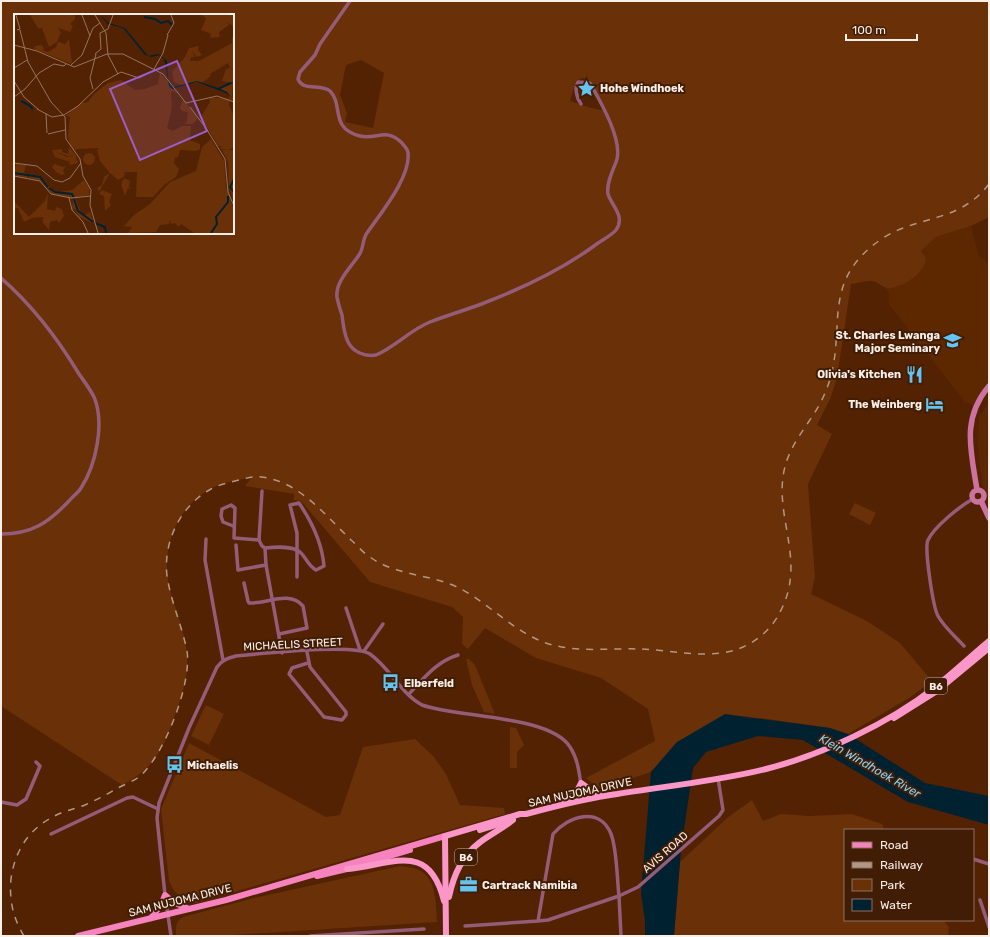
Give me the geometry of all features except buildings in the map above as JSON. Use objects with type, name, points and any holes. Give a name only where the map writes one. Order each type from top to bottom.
[{"type":"highway","name":"SAM NUJOMA DRIVE","points":[[446,838],[520,814],[526,814],[615,794],[696,782],[767,769],[806,756],[859,734],[877,724],[934,688],[989,641]]},
{"type":"highway","name":"SAM NUJOMA DRIVE","points":[[877,724],[905,712],[937,691],[989,648]]},
{"type":"highway","points":[[557,806],[574,795],[580,783],[595,793],[615,794]]},
{"type":"highway","name":"B6","points":[[446,913],[453,882],[464,858],[478,843],[513,820],[526,814]]},
{"type":"highway","name":"B6","points":[[446,936],[446,838],[513,820]]},
{"type":"highway","points":[[347,869],[400,860],[416,862],[424,865],[435,876],[446,913]]},
{"type":"main road","points":[[977,490],[971,448],[970,421],[975,406],[989,386]]},
{"type":"main road","points":[[977,490],[972,493],[973,499],[976,501],[981,501]]},
{"type":"main road","points":[[977,490],[984,494],[984,498],[981,501]]},
{"type":"main road","points":[[981,501],[989,518]]},
{"type":"main road","name":"SAM NUJOMA DRIVE","points":[[286,882],[300,881],[347,869],[446,838]]},
{"type":"main road","name":"SAM NUJOMA DRIVE","points":[[78,936],[189,909],[358,860],[446,838]]},
{"type":"main road","points":[[150,918],[161,905],[165,895],[173,902],[189,909]]},
{"type":"street","points":[[350,1],[320,44],[315,55],[300,72],[298,81],[305,86],[323,88],[331,92],[335,99],[338,118],[349,132],[371,138],[379,135],[391,135],[400,141],[408,152],[408,162],[398,188],[367,233],[363,249],[345,274],[337,296],[350,345],[355,350],[368,356],[379,354],[419,327],[430,322],[487,302],[544,277],[584,253],[615,230],[618,213],[608,192],[617,154],[614,135],[604,110],[590,83],[586,81],[578,82],[577,84],[577,94],[581,104]]},
{"type":"street","points":[[1,278],[20,295],[66,353],[94,398],[98,423],[97,445],[92,467],[81,489],[57,514],[37,528],[16,534],[1,534]]},
{"type":"street","points":[[262,491],[259,540],[265,548],[266,565],[282,653]]},
{"type":"street","points":[[964,646],[937,614],[927,553],[927,542],[930,536],[944,522],[973,499]]},
{"type":"street","points":[[265,548],[278,547],[296,550],[300,552],[310,567],[316,570],[324,566],[323,556],[310,517],[299,503],[290,505],[298,534],[296,550],[297,578]]},
{"type":"street","points":[[233,526],[223,522],[221,516],[222,510],[231,505],[235,508],[233,526],[234,538],[259,540]]},
{"type":"street","points":[[171,936],[165,895],[158,809],[189,728],[217,667],[223,660],[205,560],[206,539]]},
{"type":"street","points":[[236,545],[238,570],[266,565]]},
{"type":"street","points":[[244,583],[248,601],[250,603],[273,599],[292,599],[300,604],[305,611],[308,626],[306,629],[279,634]]},
{"type":"street","points":[[346,608],[362,651],[372,656],[416,702],[427,707],[542,727],[549,730],[569,745],[578,767],[583,800]]},
{"type":"street","points":[[362,651],[383,624]]},
{"type":"street","name":"MICHAELIS STREET","points":[[223,660],[236,656],[282,653],[362,651]]},
{"type":"street","points":[[307,652],[308,663],[312,670],[346,712],[346,715],[342,720],[324,717],[289,674],[290,670],[294,667],[308,663]]},
{"type":"street","points":[[409,694],[438,665],[449,657],[458,655]]},
{"type":"street","points":[[1,802],[18,805],[26,799],[40,766],[36,762]]},
{"type":"street","name":"AVIS ROAD","points":[[465,926],[538,921],[564,916],[638,888],[720,816],[723,810],[718,778]]},
{"type":"street","points":[[51,834],[127,798],[133,797],[158,809]]},
{"type":"street","points":[[538,921],[553,834],[570,820],[582,816],[590,816],[606,826],[611,834],[614,844],[621,936]]},
{"type":"street","points":[[974,859],[989,864]]},
{"type":"street","points":[[980,900],[989,927]]},
{"type":"street","points":[[310,936],[424,929]]},
{"type":"street","points":[[382,931],[382,936]]},
{"type":"shaded area","name":"St. Charles Lwanga Major Seminary","points":[[971,226],[979,256],[989,263],[989,386],[975,406],[965,402],[898,316],[889,304],[889,293],[885,288],[901,286],[925,258],[921,251],[936,237]]},
{"type":"shaded area","points":[[989,403],[989,503],[982,484],[978,446],[979,416]]},
{"type":"green space","points":[[1,1],[989,1],[989,217],[971,226],[936,237],[921,251],[926,258],[925,264],[921,270],[917,275],[899,286],[887,288],[873,281],[851,284],[837,378],[830,399],[817,425],[832,434],[808,484],[815,577],[811,594],[867,621],[900,643],[932,681],[909,698],[848,734],[830,728],[761,718],[677,742],[651,772],[599,789],[586,778],[655,741],[648,709],[601,678],[536,658],[485,628],[468,649],[462,644],[463,617],[452,607],[370,582],[301,501],[294,500],[294,494],[245,486],[252,477],[218,485],[202,494],[183,514],[176,526],[171,538],[167,565],[170,588],[182,627],[186,647],[187,665],[185,683],[167,736],[158,754],[147,768],[122,785],[1,706]],"holes":[[[361,60],[384,73],[373,128],[345,122],[347,113],[340,95],[346,65]],[[583,78],[592,82],[592,86],[604,110],[591,108],[570,101],[576,81]]]},
{"type":"green space","points":[[855,503],[876,513],[870,525],[849,514]]},
{"type":"green space","points":[[466,659],[469,659],[475,665],[495,714],[484,712],[472,685]]},
{"type":"green space","points":[[206,705],[224,714],[209,745],[191,736]]},
{"type":"green space","points":[[510,727],[516,728],[524,745],[517,752],[517,768],[510,768]]},
{"type":"green space","points":[[415,739],[434,757],[446,774],[460,805],[504,808],[505,814],[196,903],[183,898],[174,890],[169,881],[161,809],[189,743],[326,817],[340,815],[363,747]]},
{"type":"green space","points":[[752,800],[763,821],[781,814],[809,816],[852,814],[882,824],[884,829],[844,829],[844,921],[944,921],[949,927],[948,936],[674,936],[680,862],[727,818]]},
{"type":"green space","points":[[400,866],[416,869],[423,872],[428,877],[434,891],[437,922],[217,936],[176,936],[177,923],[183,917],[254,898]]},
{"type":"water","name":"Klein Windhoek River","points":[[725,714],[830,728],[848,734],[925,783],[989,796],[989,825],[908,802],[803,740],[758,736],[706,752],[693,768],[681,850],[674,936],[645,936],[645,921],[641,894],[651,772],[677,742]]},
{"type":"railway","points":[[24,936],[17,922],[11,902],[11,879],[16,857],[27,839],[33,831],[51,818],[89,803],[139,777],[158,753],[174,718],[181,700],[185,682],[187,651],[169,586],[166,563],[171,538],[176,526],[182,515],[200,496],[220,485],[251,477],[261,477],[275,480],[287,485],[299,492],[321,510],[362,551],[380,563],[391,568],[448,583],[459,588],[523,632],[546,643],[581,649],[641,649],[692,654],[718,653],[743,647],[755,641],[774,623],[788,592],[791,573],[790,554],[782,498],[783,479],[787,460],[795,442],[817,410],[825,393],[832,371],[838,310],[842,291],[849,273],[862,255],[883,238],[911,225],[938,217],[965,206],[977,197],[989,184]]},
{"type":"place","name":"Hohe Windhoek","points":[[587,88]]},
{"type":"place","name":"St. Charles Lwanga Major Seminary","points":[[953,341]]},
{"type":"place","name":"Olivia's Kitchen","points":[[914,374]]},
{"type":"place","name":"The Weinberg","points":[[935,404]]},
{"type":"place","name":"Elberfeld","points":[[391,683]]},
{"type":"place","name":"Michaelis","points":[[174,765]]},
{"type":"place","name":"Cartrack Namibia","points":[[469,885]]}]
